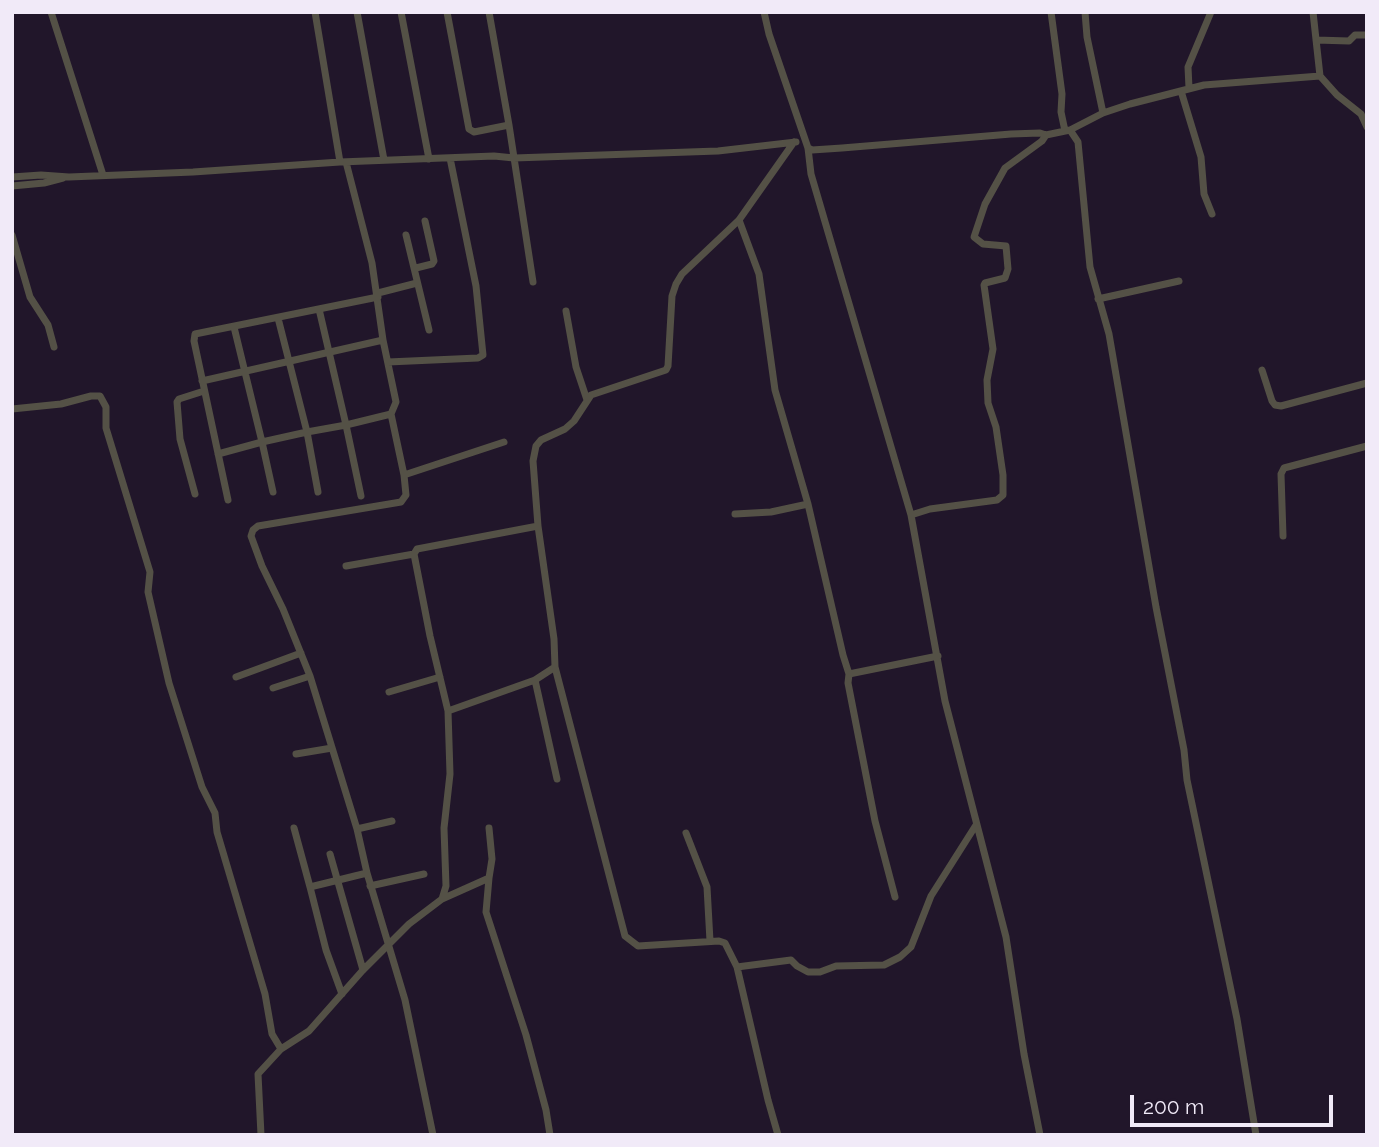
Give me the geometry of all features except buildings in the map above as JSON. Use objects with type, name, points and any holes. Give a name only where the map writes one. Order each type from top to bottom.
[{"type":"street","points":[[51,12],[103,175]]},
{"type":"street","points":[[314,12],[343,162],[372,263],[383,340],[396,402],[391,414],[406,495],[395,504],[258,526],[251,536],[310,676],[357,829],[370,886],[405,1000],[433,1135]]},
{"type":"street","points":[[358,12],[384,160]]},
{"type":"street","points":[[401,12],[429,159]]},
{"type":"street","points":[[447,12],[469,129],[474,132],[509,125]]},
{"type":"street","points":[[489,12],[533,282]]},
{"type":"street","points":[[764,12],[806,144],[811,174],[911,515],[945,701],[1006,937],[1024,1055],[1040,1135]]},
{"type":"street","points":[[1051,12],[1064,131],[1078,142],[1086,242],[1098,299],[1109,334],[1184,750],[1187,780],[1237,1019],[1256,1135]]},
{"type":"street","points":[[1085,12],[1087,37],[1103,113]]},
{"type":"street","points":[[1211,12],[1188,67],[1185,90],[1201,157],[1204,194],[1212,214]]},
{"type":"street","points":[[1313,12],[1320,76],[1337,95],[1361,114],[1367,127]]},
{"type":"street","points":[[1317,40],[1349,41],[1355,36],[1367,35]]},
{"type":"street","points":[[12,177],[193,172],[384,160],[718,151],[794,142],[806,144],[812,150],[1040,132],[1046,135],[1064,131],[1130,104],[1185,90],[1240,81],[1320,76]]},
{"type":"street","points":[[911,515],[930,509],[997,500],[1003,495],[996,426],[988,402],[987,380],[993,349],[984,285],[1005,278],[1008,269],[1006,246],[984,244],[974,237],[985,204],[1005,168],[1042,141],[1046,135]]},
{"type":"street","points":[[778,1135],[737,967],[725,943],[719,940],[638,946],[625,936],[555,667],[533,461],[536,446],[541,440],[565,429],[574,421],[591,396],[666,370],[672,296],[676,284],[682,274],[739,220],[794,142]]},
{"type":"street","points":[[388,362],[478,358],[482,355],[476,286],[450,158]]},
{"type":"street","points":[[12,186],[69,177]]},
{"type":"street","points":[[739,220],[759,274],[775,390],[808,504],[849,674],[848,683],[875,821],[895,897]]},
{"type":"street","points":[[416,268],[434,261],[425,221]]},
{"type":"street","points":[[12,235],[30,298],[48,325],[54,347]]},
{"type":"street","points":[[406,235],[429,330]]},
{"type":"street","points":[[1098,299],[1179,281]]},
{"type":"street","points":[[228,500],[194,341],[195,334],[319,309],[417,283]]},
{"type":"street","points":[[319,309],[361,496]]},
{"type":"street","points":[[566,310],[576,367],[587,400]]},
{"type":"street","points":[[278,318],[307,432],[318,492]]},
{"type":"street","points":[[234,327],[273,492]]},
{"type":"street","points":[[202,381],[383,340]]},
{"type":"street","points":[[1262,370],[1272,401],[1281,406],[1367,383]]},
{"type":"street","points":[[195,494],[180,439],[177,402],[204,391]]},
{"type":"street","points":[[12,408],[61,404],[91,396],[100,396],[106,407],[106,428],[150,572],[148,592],[169,682],[202,787],[215,813],[217,832],[265,994],[272,1034],[281,1049]]},
{"type":"street","points":[[218,454],[391,414]]},
{"type":"street","points":[[404,474],[504,442]]},
{"type":"street","points":[[1283,536],[1281,474],[1284,468],[1367,446]]},
{"type":"street","points":[[735,514],[771,512],[808,504]]},
{"type":"street","points":[[442,899],[446,886],[444,828],[450,774],[448,711],[414,554],[417,549],[538,526]]},
{"type":"street","points":[[346,566],[414,554]]},
{"type":"street","points":[[236,677],[301,653]]},
{"type":"street","points":[[849,674],[938,656]]},
{"type":"street","points":[[448,711],[535,680],[555,667]]},
{"type":"street","points":[[274,688],[310,676]]},
{"type":"street","points":[[389,692],[440,677]]},
{"type":"street","points":[[535,680],[557,779]]},
{"type":"street","points":[[296,754],[332,748]]},
{"type":"street","points":[[357,829],[392,821]]},
{"type":"street","points":[[737,967],[790,960],[808,972],[820,972],[836,967],[884,965],[900,957],[911,947],[931,896],[976,825]]},
{"type":"street","points":[[294,828],[326,950],[342,994]]},
{"type":"street","points":[[489,828],[492,859],[486,912],[526,1035],[550,1135]]},
{"type":"street","points":[[686,833],[707,887],[710,941]]},
{"type":"street","points":[[331,854],[363,970]]},
{"type":"street","points":[[310,887],[367,873]]},
{"type":"street","points":[[370,886],[424,874]]},
{"type":"street","points":[[261,1135],[258,1074],[281,1049],[309,1031],[363,970],[409,924],[442,899],[489,878]]}]
